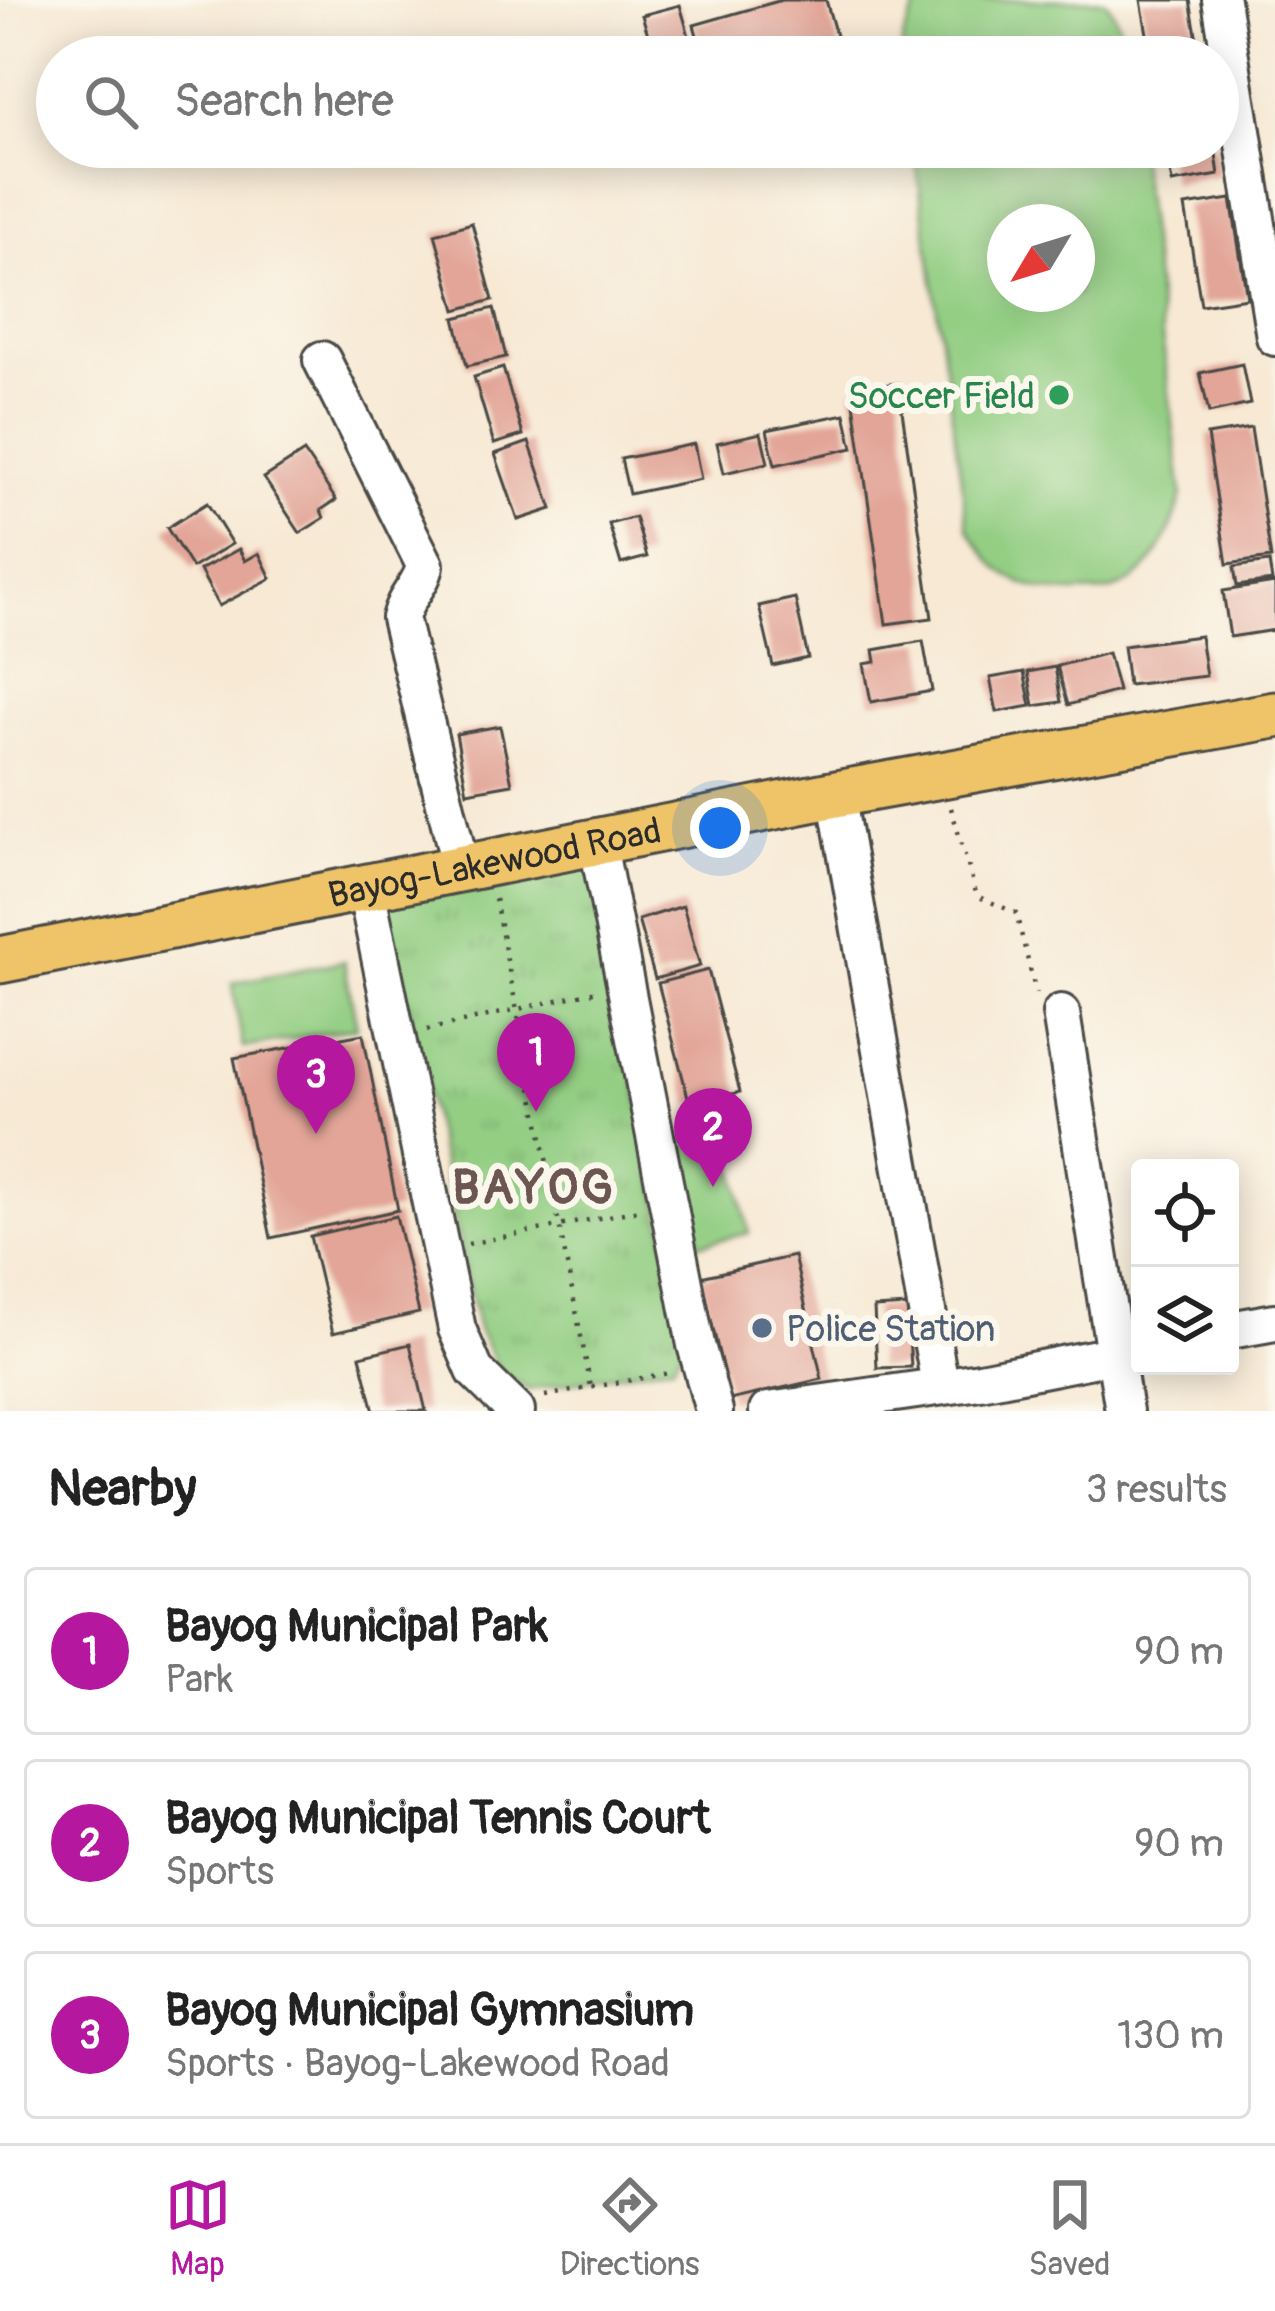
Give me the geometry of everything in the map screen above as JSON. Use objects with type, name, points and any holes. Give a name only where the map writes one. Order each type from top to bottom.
[{"type":"main road","name":"Bayog-Lakewood Road","points":[[0,960],[940,774],[1275,715]]},
{"type":"street","points":[[1221,0],[1227,36]]},
{"type":"street","points":[[1239,112],[1275,337]]},
{"type":"street","points":[[322,360],[425,565],[400,618],[474,866]]},
{"type":"street","points":[[836,794],[940,1385]]},
{"type":"street","points":[[597,840],[696,1345],[714,1411]]},
{"type":"street","points":[[366,889],[458,1329],[475,1371],[511,1407]]},
{"type":"street","points":[[1060,1013],[1128,1352],[1124,1411]]},
{"type":"street","points":[[1239,1328],[1275,1322]]},
{"type":"street","points":[[769,1411],[980,1381],[1128,1352]]},
{"type":"path","points":[[940,774],[977,896],[1016,913],[1036,994],[1060,1013]]},
{"type":"path","points":[[474,866],[517,1010],[591,1388]]},
{"type":"path","points":[[398,1036],[625,985]]},
{"type":"path","points":[[441,1250],[669,1204]]},
{"type":"path","points":[[511,1407],[680,1371],[696,1345]]},
{"type":"green space","points":[[922,0],[1105,0],[1122,36],[904,36]]},
{"type":"green space","name":"Soccer Field","points":[[917,168],[1141,168],[1182,495],[1172,526],[1146,569],[1134,580],[1103,592],[1044,590],[1005,574],[968,529]]},
{"type":"green space","points":[[590,850],[686,1342],[673,1364],[528,1390],[499,1370],[478,1330],[384,895]]},
{"type":"green space","points":[[344,961],[357,1027],[243,1048],[232,983]]},
{"type":"green space","points":[[726,1131],[749,1233],[699,1244],[676,1142]]},
{"type":"building","points":[[782,0],[826,0],[836,36],[697,36],[694,25]]},
{"type":"building","points":[[1141,0],[1190,0],[1196,36],[1147,36]]},
{"type":"building","points":[[680,5],[689,36],[648,36],[642,15]]},
{"type":"building","points":[[1170,168],[1218,168],[1219,175],[1172,183]]},
{"type":"building","points":[[1231,199],[1247,298],[1201,305],[1185,206]]},
{"type":"building","points":[[472,223],[493,300],[456,310],[435,234]]},
{"type":"building","points":[[494,308],[506,357],[467,366],[455,318]]},
{"type":"building","points":[[1242,364],[1250,404],[1209,413],[1200,373]]},
{"type":"building","points":[[503,368],[523,435],[494,444],[474,377]]},
{"type":"building","points":[[898,383],[932,618],[886,624],[852,389]]},
{"type":"building","points":[[845,414],[853,448],[775,465],[767,430]]},
{"type":"building","points":[[1251,428],[1271,558],[1227,564],[1207,435]]},
{"type":"building","points":[[761,433],[768,463],[724,473],[717,443]]},
{"type":"building","points":[[529,442],[552,509],[518,520],[495,454]]},
{"type":"building","points":[[694,444],[701,479],[629,494],[621,459]]},
{"type":"building","points":[[304,452],[336,500],[321,510],[324,518],[300,533],[264,478]]},
{"type":"building","points":[[207,503],[232,544],[192,568],[167,528]]},
{"type":"building","points":[[635,517],[647,557],[621,564],[609,524]]},
{"type":"building","points":[[239,549],[245,561],[259,553],[271,578],[219,606],[200,570]]},
{"type":"building","points":[[1269,562],[1272,581],[1237,586],[1234,567]]},
{"type":"building","points":[[1275,583],[1275,630],[1230,637],[1223,591]]},
{"type":"building","points":[[795,598],[808,658],[773,666],[759,606]]},
{"type":"building","points":[[1200,636],[1206,676],[1128,685],[1123,646]]},
{"type":"building","points":[[923,641],[932,691],[871,702],[864,664],[876,662],[874,650]]},
{"type":"building","points":[[1108,653],[1118,691],[1068,705],[1057,666]]},
{"type":"building","points":[[1055,667],[1061,702],[1034,706],[1028,672]]},
{"type":"building","points":[[1024,672],[1031,706],[997,712],[990,678]]},
{"type":"building","points":[[500,726],[512,784],[467,792],[456,734]]},
{"type":"building","points":[[683,906],[700,966],[655,979],[638,920]]},
{"type":"building","points":[[708,970],[740,1092],[690,1105],[658,983]]},
{"type":"building","points":[[363,1034],[398,1210],[271,1238],[234,1058]]},
{"type":"building","points":[[396,1216],[419,1313],[333,1333],[310,1236]]},
{"type":"building","name":"Police Station","points":[[794,1256],[822,1379],[730,1400],[701,1277]]},
{"type":"building","points":[[907,1306],[911,1367],[877,1368],[874,1308]]},
{"type":"building","points":[[410,1344],[426,1411],[374,1411],[360,1356]]},
{"type":"place","name":"Soccer Field","points":[[1059,395]]},
{"type":"place","name":"Bayog Municipal Park","points":[[536,1112]]},
{"type":"place","name":"Bayog Municipal Gymnasium","points":[[316,1134]]},
{"type":"place","name":"Bayog Municipal Tennis Court","points":[[713,1187]]},
{"type":"place","name":"Police Station","points":[[762,1328]]},
{"type":"district","name":"BAYOG","points":[[534,1186]]}]
